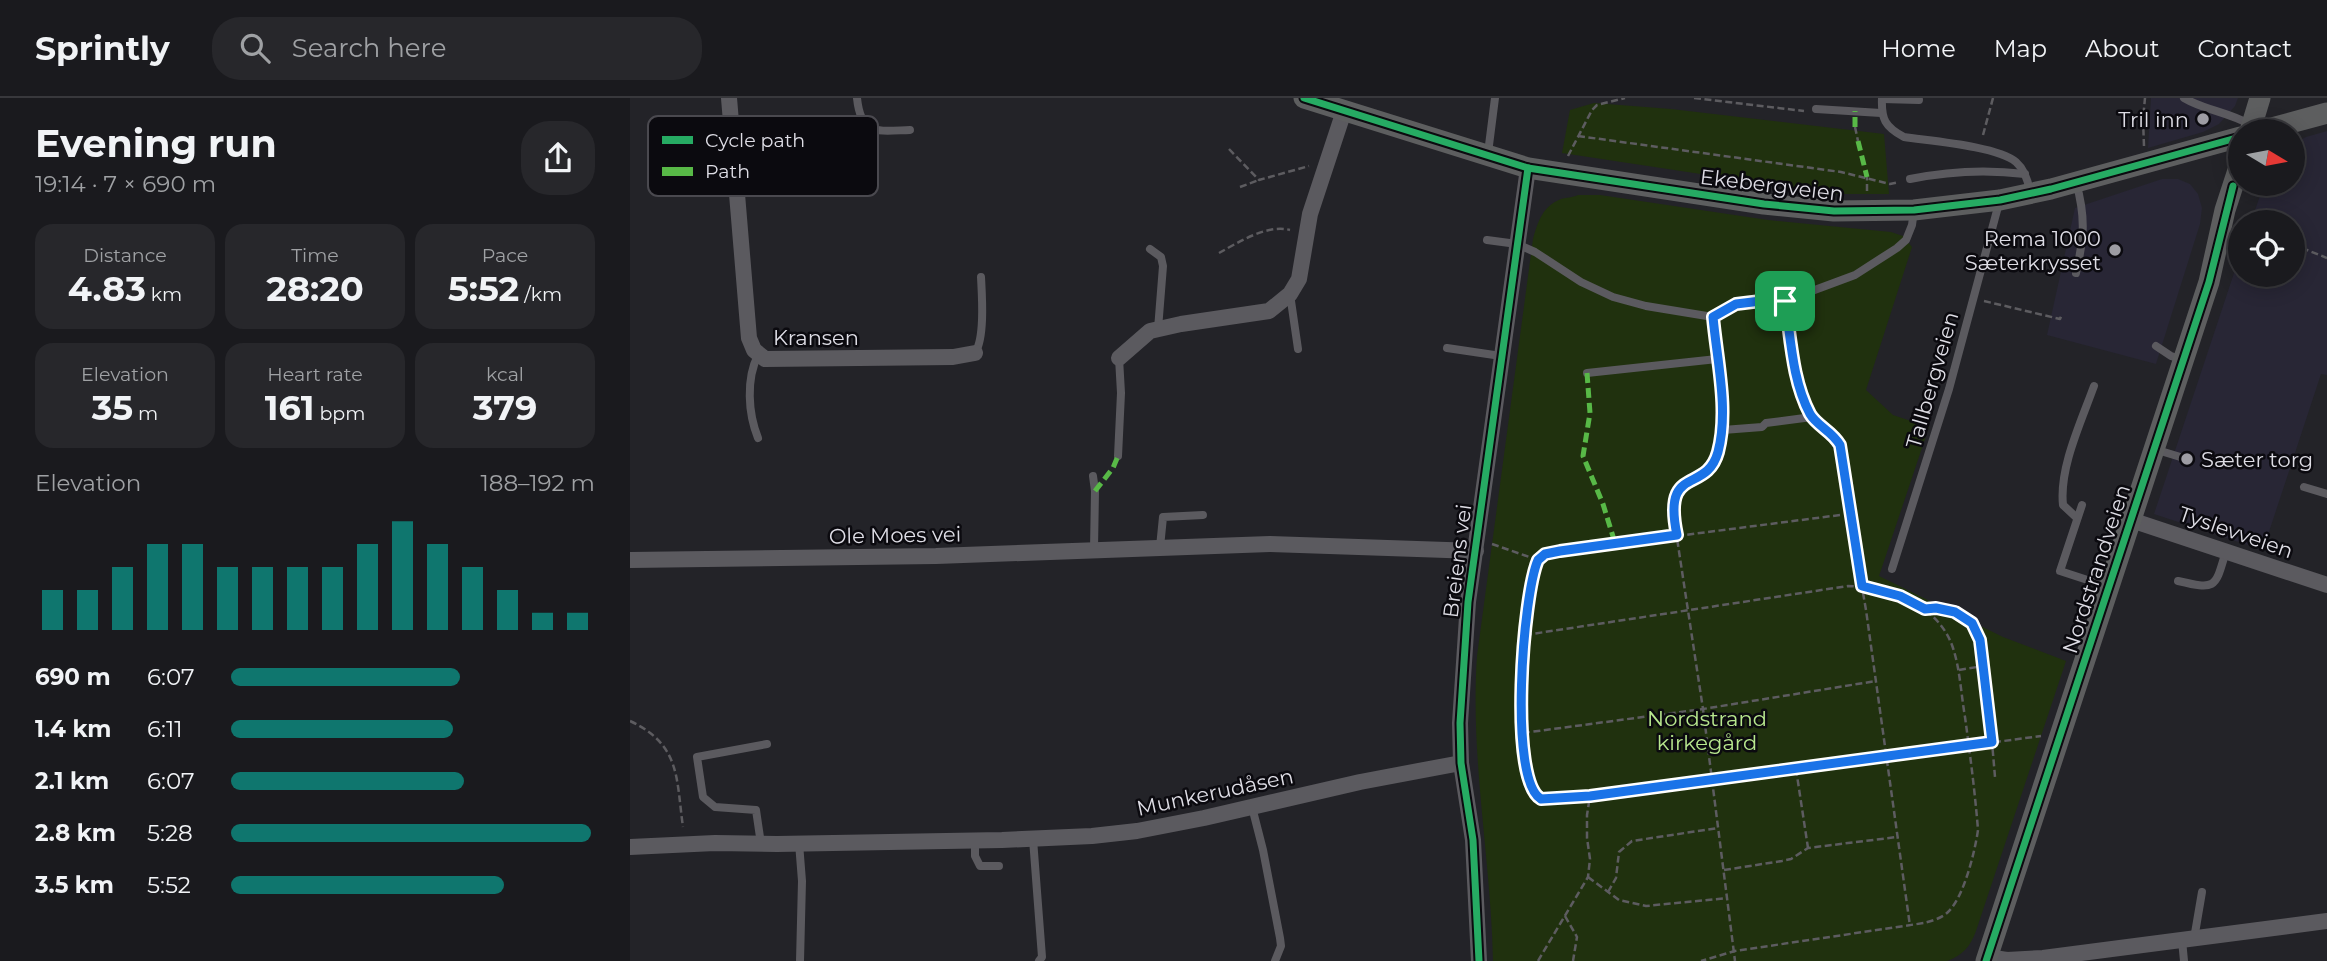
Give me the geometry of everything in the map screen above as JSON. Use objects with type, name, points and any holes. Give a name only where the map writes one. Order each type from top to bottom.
[{"type":"main road","name":"Ekebergveien","points":[[1304,98],[1528,168],[1791,208],[1850,212],[1914,210],[2000,200],[2028,184],[2076,182],[2228,138]]},
{"type":"main road","points":[[2254,119],[2260,98]]},
{"type":"main road","name":"Ekebergveien","points":[[2302,119],[2327,113]]},
{"type":"main road","name":"Nordstrandveien","points":[[1986,959],[2209,282],[2230,196]]},
{"type":"street","name":"Kransen","points":[[729,98],[732,116]]},
{"type":"street","points":[[1119,358],[1146,333],[1269,311],[1290,294],[1299,279],[1310,214],[1344,110]]},
{"type":"street","name":"Breiens vei","points":[[1479,961],[1473,840],[1461,763],[1460,723],[1468,602],[1481,547],[1502,356],[1528,168]]},
{"type":"street","name":"Kransen","points":[[740,196],[749,338],[758,355],[765,359],[807,360],[953,357],[975,353]]},
{"type":"street","name":"Tyslevveien","points":[[2131,520],[2327,585]]},
{"type":"street","name":"Ole Moes vei","points":[[631,561],[936,556],[1270,544],[1481,547]]},
{"type":"street","name":"Munkerudåsen","points":[[630,847],[1033,839],[1137,831],[1461,763]]},
{"type":"street","points":[[1986,959],[2099,956],[2188,940],[2327,921]]},
{"type":"lane","points":[[857,98],[860,116]]},
{"type":"lane","points":[[1487,156],[1494,98]]},
{"type":"lane","points":[[2184,98],[2196,105],[2238,119]]},
{"type":"lane","points":[[1919,100],[1882,99],[1882,117],[1894,132],[1905,137],[1980,149],[2008,158],[2015,162],[2028,184]]},
{"type":"lane","points":[[1816,109],[1881,113]]},
{"type":"lane","points":[[878,129],[910,130]]},
{"type":"lane","points":[[1910,179],[1949,171],[1986,170],[2028,184]]},
{"type":"lane","points":[[2076,182],[2084,212],[2084,232],[2076,273]]},
{"type":"lane","name":"Tallbergveien","points":[[1892,569],[1949,389],[2000,200]]},
{"type":"lane","points":[[1486,240],[1517,244],[1545,258],[1596,291],[1613,297],[1674,312],[1713,317],[1736,304],[1785,301],[1854,275],[1906,240],[1911,230],[1914,210]]},
{"type":"lane","points":[[1150,250],[1161,257],[1163,266],[1158,329]]},
{"type":"lane","name":"Kransen","points":[[975,353],[979,346],[981,326],[981,277]]},
{"type":"lane","points":[[1290,294],[1298,349]]},
{"type":"lane","points":[[1785,301],[1798,389],[1812,417],[1834,434],[1840,445],[1852,513],[1852,530]]},
{"type":"lane","points":[[1587,373],[1717,359],[1713,317]]},
{"type":"lane","points":[[2156,346],[2183,360]]},
{"type":"lane","points":[[1447,348],[1502,356]]},
{"type":"lane","points":[[758,355],[750,377],[754,428],[758,438]]},
{"type":"lane","points":[[1118,456],[1121,393],[1119,358]]},
{"type":"lane","points":[[2077,518],[2063,505],[2061,491],[2094,386]]},
{"type":"lane","points":[[1723,430],[1762,427],[1766,423],[1812,417]]},
{"type":"lane","points":[[2154,449],[2187,459]]},
{"type":"lane","points":[[1093,476],[1094,549]]},
{"type":"lane","points":[[2304,487],[2327,494]]},
{"type":"lane","points":[[2082,505],[2060,571],[2109,587]]},
{"type":"lane","points":[[1160,547],[1163,517],[1203,515]]},
{"type":"lane","points":[[2178,581],[2204,587],[2211,585],[2218,578],[2226,551]]},
{"type":"lane","points":[[761,844],[757,810],[715,807],[703,797],[697,757],[767,744]]},
{"type":"lane","points":[[1252,807],[1280,938],[1281,946],[1275,961]]},
{"type":"lane","points":[[1033,839],[1040,961]]},
{"type":"lane","points":[[975,840],[975,856],[980,866],[999,866]]},
{"type":"lane","points":[[799,843],[802,881],[800,961]]},
{"type":"lane","points":[[2184,961],[2202,892]]},
{"type":"path","points":[[1567,160],[1592,110],[1597,105],[1625,98]]},
{"type":"path","points":[[1694,98],[1797,110]]},
{"type":"path","points":[[1980,149],[1993,98]]},
{"type":"path","points":[[2145,98],[2145,153]]},
{"type":"path","points":[[1854,127],[1858,141]]},
{"type":"path","points":[[1578,136],[1867,177],[1890,184],[1910,179]]},
{"type":"path","points":[[1229,149],[1259,180]]},
{"type":"path","points":[[1240,187],[1313,165],[1325,168]]},
{"type":"path","points":[[1867,177],[1867,194]]},
{"type":"path","points":[[1219,253],[1279,227],[1306,234]]},
{"type":"path","points":[[2305,249],[2327,258]]},
{"type":"path","points":[[1974,298],[2060,319],[2062,314]]},
{"type":"path","points":[[1717,359],[1723,430],[1717,453],[1710,468],[1684,484],[1676,493],[1673,512],[1703,709],[1735,961]]},
{"type":"path","points":[[1852,513],[1560,551],[1545,554],[1538,560],[1525,635],[1521,678],[1528,774],[1536,797],[1548,800],[1590,796],[2036,736],[2058,739]]},
{"type":"path","points":[[1852,530],[1910,926]]},
{"type":"path","points":[[1481,547],[1538,560]]},
{"type":"path","points":[[1525,635],[1862,586],[1900,596],[1925,609],[1948,636],[1958,670],[1978,830],[1960,892],[1950,911],[1932,921],[1910,926],[1735,951],[1701,961]]},
{"type":"path","points":[[1925,609],[1955,612],[1972,623],[1980,640],[1995,777]]},
{"type":"path","points":[[1958,670],[1983,666]]},
{"type":"path","points":[[1523,733],[1703,709],[1876,681]]},
{"type":"path","points":[[630,721],[645,728],[669,751],[674,766],[686,845]]},
{"type":"path","points":[[1796,768],[1808,848]]},
{"type":"path","points":[[1538,961],[1588,877],[1590,796]]},
{"type":"path","points":[[1608,892],[1616,878],[1619,852],[1632,841],[1718,828]]},
{"type":"path","points":[[1724,870],[1791,859],[1808,848],[1897,836]]},
{"type":"path","points":[[1588,877],[1619,900],[1646,906],[1728,898]]},
{"type":"path","points":[[1565,916],[1577,937],[1573,961]]},
{"type":"shaded area","points":[[2151,98],[2238,98],[2235,106],[2219,124],[2203,132],[2148,148]]},
{"type":"shaded area","points":[[2327,131],[2327,375],[2321,374],[2263,550],[2154,514],[2229,287],[2305,287],[2305,210],[2255,210],[2260,196],[2305,196],[2306,137]]},
{"type":"shaded area","points":[[2162,179],[2178,179],[2190,184],[2198,194],[2202,208],[2200,224],[2156,364],[2047,335],[2075,208]]},
{"type":"green space","points":[[1594,103],[1671,109],[1884,134],[1889,194],[1833,194],[1562,153],[1570,110]]},
{"type":"green space","name":"Nordstrand kirkegård","points":[[1578,195],[1600,195],[1768,220],[1891,232],[1903,236],[1912,247],[1866,390],[1893,415],[1929,427],[1879,576],[2003,637],[2066,661],[1976,931],[1965,950],[1953,959],[1493,961],[1476,733],[1477,656],[1533,239],[1539,220],[1550,206],[1561,199]]},
{"type":"marked path","points":[[1855,111],[1855,127]]},
{"type":"marked path","points":[[1858,141],[1867,177]]},
{"type":"marked path","points":[[1587,373],[1590,413],[1583,456],[1603,504],[1615,543]]},
{"type":"marked path","points":[[1095,491],[1113,468],[1118,456]]},
{"type":"cycle path","points":[[1304,98],[1528,168],[1764,204],[1834,211],[1914,210],[2000,200],[2051,189],[2228,140]]},
{"type":"cycle path","points":[[1479,961],[1473,840],[1461,763],[1460,723],[1468,602],[1528,168]]},
{"type":"cycle path","points":[[1986,961],[2209,282],[2230,196]]},
{"type":"place","name":"Tril inn","points":[[2203,119]]},
{"type":"place","name":"Rema 1000 Sæterkrysset","points":[[2115,250]]},
{"type":"place","name":"Sæter torg","points":[[2187,459]]},
{"type":"route","points":[[1785,301],[1798,389],[1812,417],[1834,434],[1840,445],[1862,586],[1900,596],[1925,609],[1955,612],[1972,623],[1980,640],[1992,742],[1590,796],[1553,800],[1536,797],[1528,774],[1520,696],[1521,663],[1538,560],[1545,554],[1560,551],[1677,535],[1673,512],[1676,493],[1684,484],[1710,468],[1723,430],[1713,317],[1736,304],[1785,301]]}]
